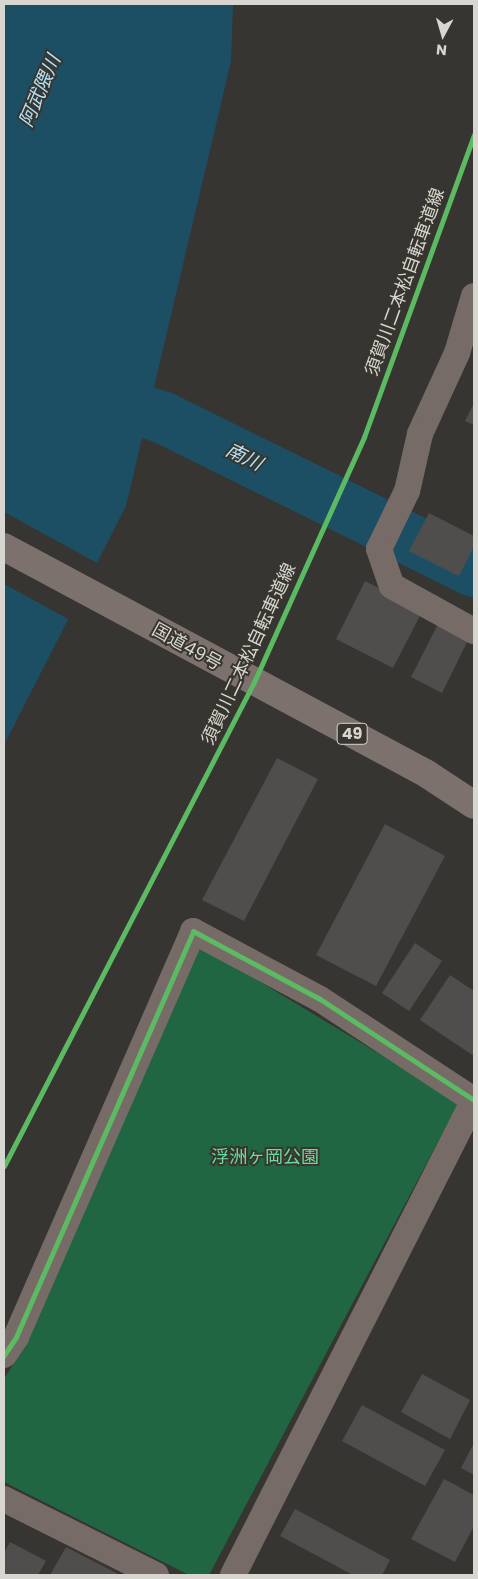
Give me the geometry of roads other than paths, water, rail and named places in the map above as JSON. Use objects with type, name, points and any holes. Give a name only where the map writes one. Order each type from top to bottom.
[{"type":"highway","name":"国道49号","points":[[4,547],[226,668],[427,774],[474,805]]},
{"type":"street","points":[[474,296],[457,353],[420,434],[407,491],[379,549],[392,586],[474,631]]},
{"type":"street","points":[[4,1355],[16,1336],[193,931],[320,1000],[474,1100],[233,1575]]},
{"type":"street","points":[[4,1499],[156,1575]]},
{"type":"water","name":"阿武隈川","points":[[4,4],[233,4],[231,61],[126,506],[4,745]]},
{"type":"waterway","name":"南川","points":[[4,365],[164,418],[474,571]]},
{"type":"park label","name":"浮洲ヶ岡公園","points":[[265,1157]]}]
